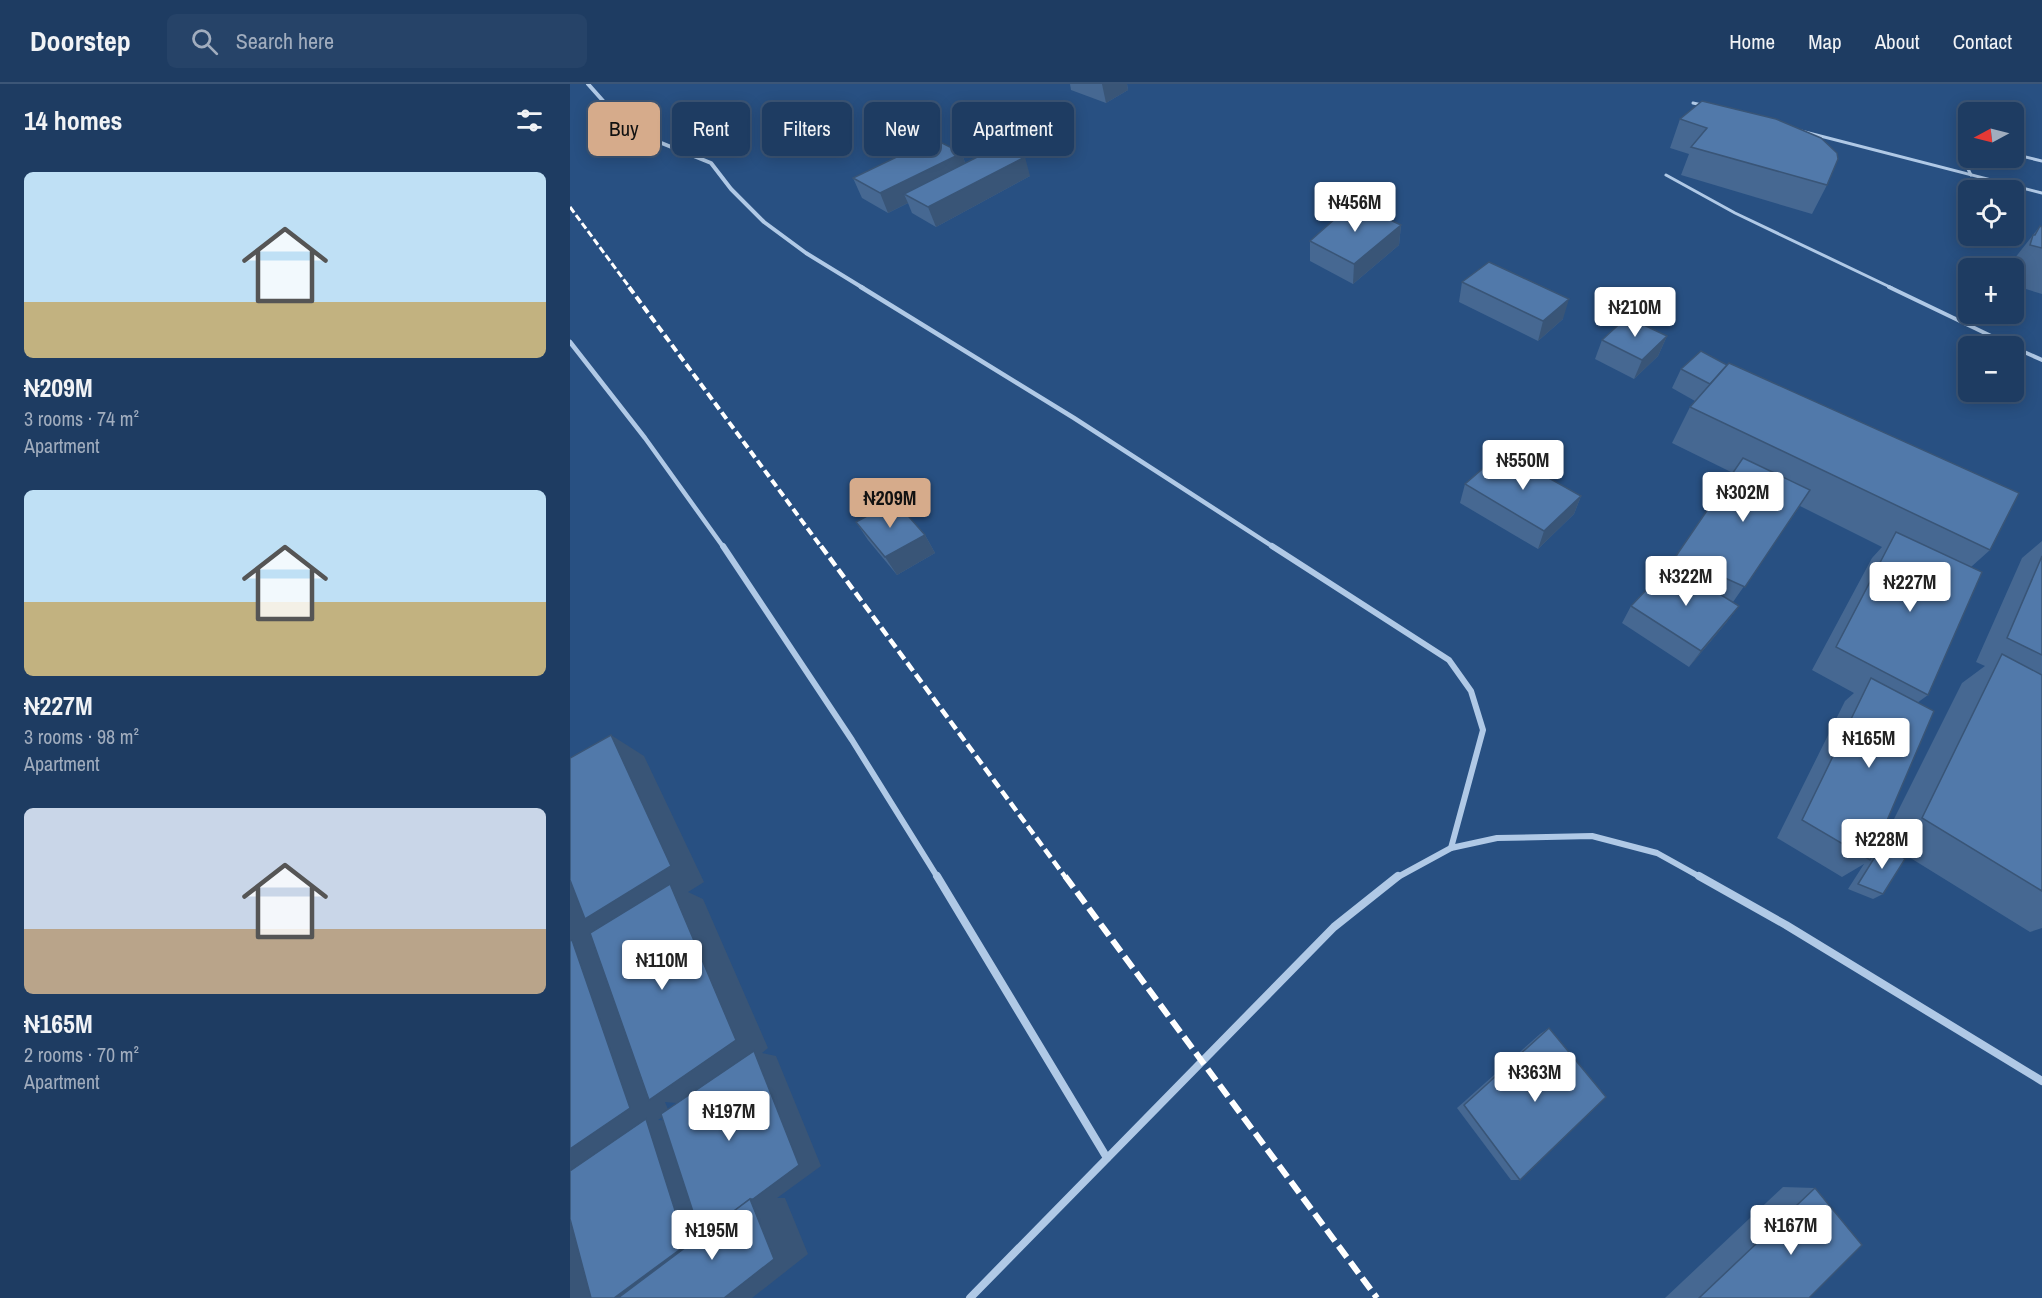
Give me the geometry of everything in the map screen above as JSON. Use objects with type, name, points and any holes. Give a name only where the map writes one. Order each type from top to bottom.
[{"type":"street","points":[[588,84],[620,120],[649,138],[711,163],[731,189],[764,222],[806,253],[1074,418],[1449,660],[1471,691],[1483,730],[1451,848]]},
{"type":"street","points":[[570,342],[599,377],[738,567],[909,830],[1107,1158]]},
{"type":"street","points":[[970,1298],[1334,927],[1404,872],[1451,848],[1497,838],[1592,836],[1657,853],[1786,926],[2042,1081]]},
{"type":"lane","points":[[1693,103],[1705,106]]},
{"type":"lane","points":[[1797,130],[2042,193]]},
{"type":"lane","points":[[2024,157],[2042,161]]},
{"type":"lane","points":[[1968,168],[1971,175]]},
{"type":"lane","points":[[1666,175],[1734,213],[1989,336]]},
{"type":"lane","points":[[2024,352],[2042,360]]},
{"type":"building","points":[[1702,101],[1776,119],[1821,138],[1837,153],[1838,159],[1827,185],[1691,147],[1707,128],[1680,119]]},
{"type":"building","points":[[940,142],[952,148],[952,156],[956,156],[880,193],[853,178],[899,156],[940,156]]},
{"type":"building","points":[[979,156],[1025,157],[928,207],[904,194]]},
{"type":"building","points":[[1353,203],[1401,225],[1354,264],[1310,241]]},
{"type":"building","points":[[2040,226],[2042,227],[2042,248],[2030,245],[2033,235]]},
{"type":"building","points":[[1489,262],[1569,299],[1543,321],[1462,282]]},
{"type":"building","points":[[1627,317],[1667,336],[1642,360],[1602,340]]},
{"type":"building","points":[[1701,351],[1727,365],[1710,384],[1681,369]]},
{"type":"building","points":[[1729,363],[2019,493],[1990,550],[1690,407]]},
{"type":"building","points":[[1502,452],[1581,496],[1544,531],[1465,484]]},
{"type":"building","points":[[1743,458],[1810,490],[1745,587],[1676,556]]},
{"type":"building","points":[[895,501],[925,535],[885,557],[856,522]]},
{"type":"building","points":[[1896,532],[1982,572],[1928,695],[1836,647]]},
{"type":"building","points":[[2042,556],[2042,655],[2007,638]]},
{"type":"building","points":[[1671,564],[1739,606],[1701,651],[1631,606]]},
{"type":"building","points":[[2002,654],[2042,675],[2042,891],[1922,818]]},
{"type":"building","points":[[1871,678],[1934,711],[1870,860],[1802,820]]},
{"type":"building","points":[[611,735],[671,866],[585,919],[570,880],[570,758]]},
{"type":"building","points":[[1883,844],[1905,859],[1883,894],[1858,884]]},
{"type":"building","points":[[670,884],[736,1040],[649,1100],[590,933]]},
{"type":"building","points":[[572,940],[630,1108],[570,1149],[570,941]]},
{"type":"building","points":[[1549,1028],[1606,1097],[1520,1180],[1464,1105]]},
{"type":"building","points":[[754,1051],[799,1165],[701,1236],[661,1114]]},
{"type":"building","points":[[646,1119],[686,1245],[614,1298],[591,1298],[570,1219],[570,1171]]},
{"type":"building","points":[[1815,1188],[1862,1245],[1809,1298],[1699,1298]]},
{"type":"building","points":[[750,1199],[774,1259],[724,1298],[618,1298]]},
{"type":"railway","points":[[570,207],[630,288]]},
{"type":"railway","points":[[629,287],[822,548]]},
{"type":"railway","points":[[821,546],[1066,878]]},
{"type":"railway","points":[[1065,876],[1377,1298]]}]
